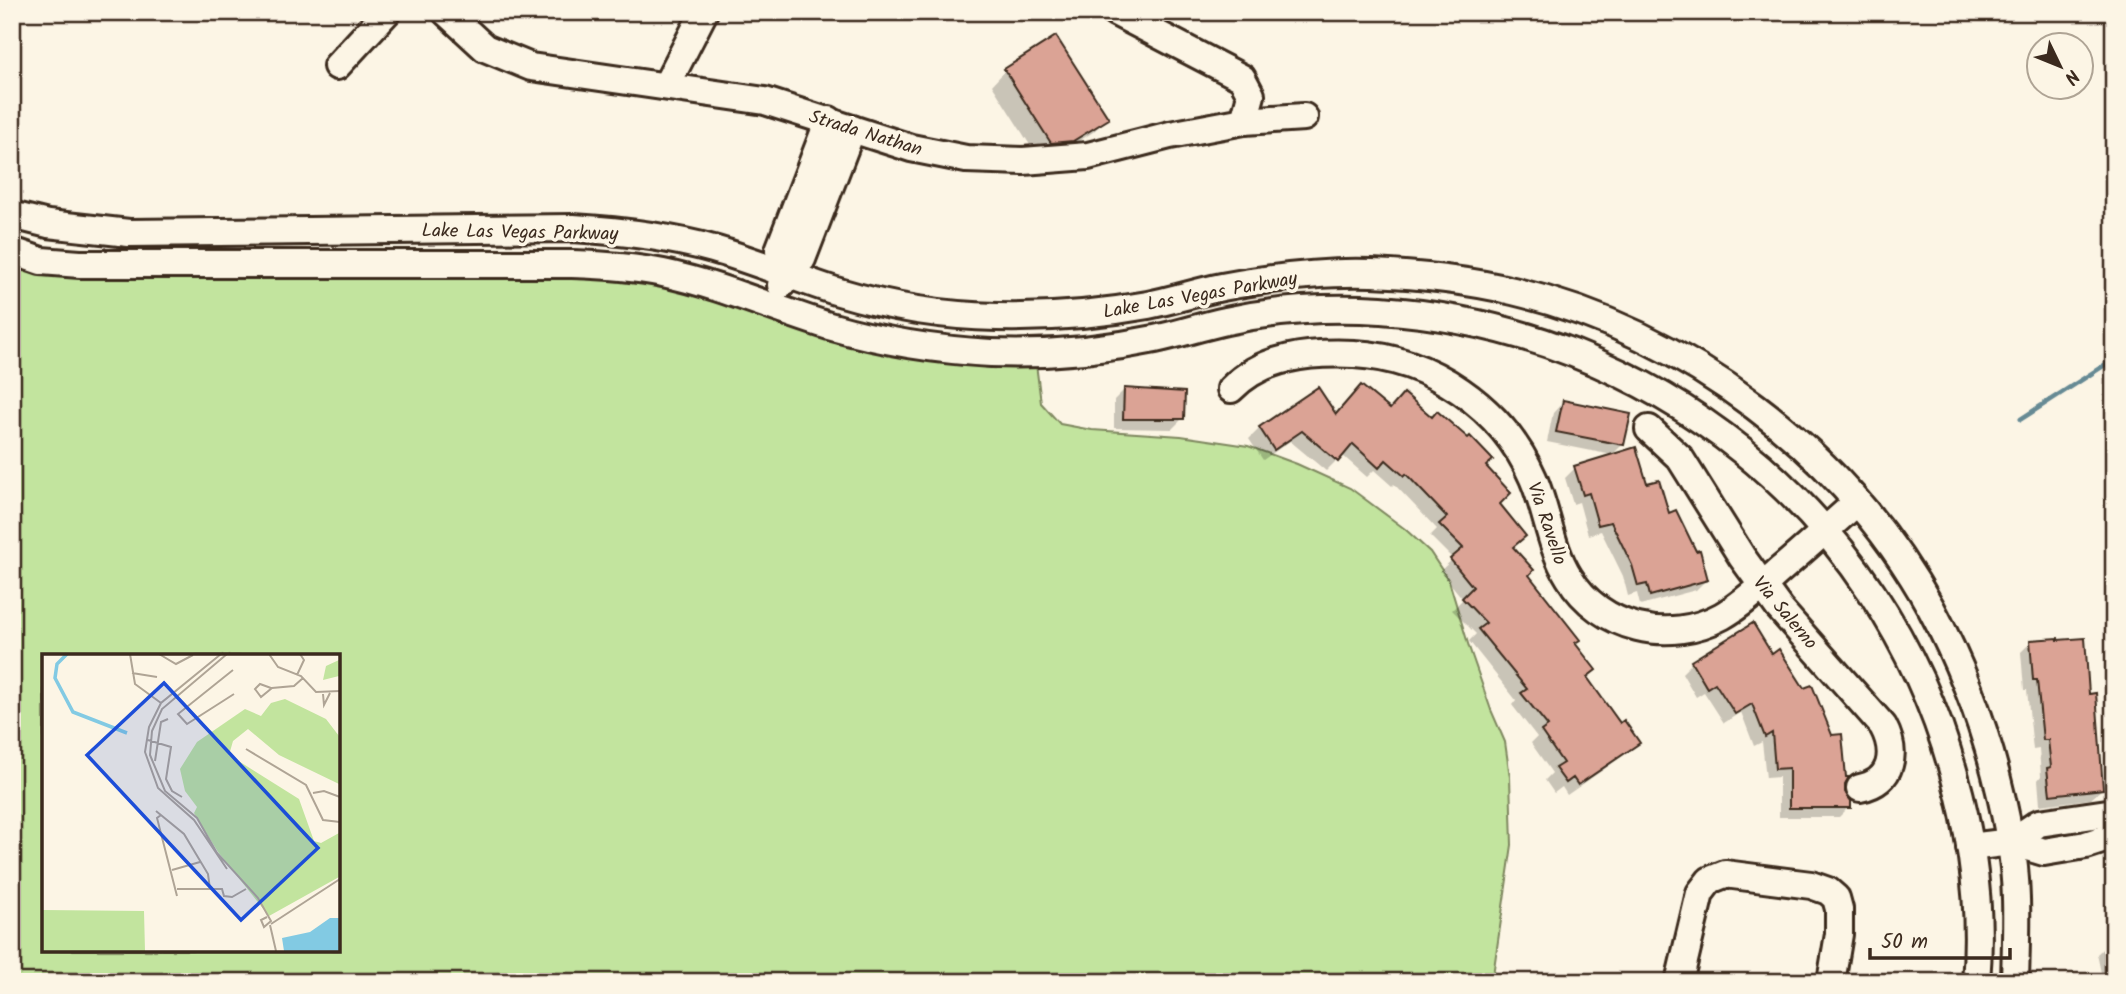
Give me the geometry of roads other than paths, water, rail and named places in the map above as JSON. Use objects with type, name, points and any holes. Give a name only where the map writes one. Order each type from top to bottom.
[{"type":"street","points":[[337,66],[387,12]]},
{"type":"street","name":"Strada Nathan","points":[[446,12],[485,48],[531,67],[765,101],[911,148],[966,159],[1023,161],[1088,156],[1170,135],[1244,121],[1304,117]]},
{"type":"street","points":[[666,86],[704,12]]},
{"type":"street","points":[[1115,12],[1242,78],[1251,95],[1244,121]]},
{"type":"street","points":[[774,307],[785,273],[779,250],[841,125]]},
{"type":"street","name":"Lake Las Vegas Parkway","points":[[12,215],[48,224],[129,233],[573,228],[621,231],[669,238],[716,250],[843,293],[918,310],[994,317],[1071,316],[1147,305],[1220,288],[1293,276],[1367,273],[1441,278],[1514,291],[1584,313],[1652,342],[1717,379],[1776,422],[1835,477],[1886,539],[1930,607],[1965,679],[1992,755],[2011,842],[2017,913],[2015,982]]},
{"type":"street","name":"Lake Las Vegas Parkway","points":[[12,251],[41,261],[80,264],[617,266],[706,284],[834,327],[912,345],[993,353],[1074,351],[1154,339],[1228,320],[1303,311],[1378,310],[1453,319],[1527,336],[1597,361],[1664,396],[1727,437],[1784,486],[1825,530],[1879,602],[1916,668],[1944,737],[1964,810],[1976,884],[1976,982]]},
{"type":"street","name":"Via Ravello","points":[[1231,389],[1256,368],[1287,358],[1341,353],[1365,355],[1412,366],[1434,375],[1465,394],[1492,417],[1507,435],[1532,476],[1564,569],[1578,591],[1608,616],[1645,629],[1685,629],[1721,616],[1763,585],[1856,503]]},
{"type":"street","name":"Via Salerno","points":[[1649,429],[1680,458],[1742,557],[1779,608],[1878,718],[1887,734],[1892,757],[1888,769],[1876,782],[1860,788]]},
{"type":"street","points":[[2011,842],[2039,823],[2114,812]]},
{"type":"street","points":[[1970,847],[2011,842],[2044,852],[2086,845],[2114,836]]},
{"type":"street","points":[[1679,982],[1700,893],[1710,880],[1725,874],[1811,885],[1828,891],[1836,898],[1839,934],[1831,982]]},
{"type":"waterway","points":[[2021,419],[2114,359]]}]
